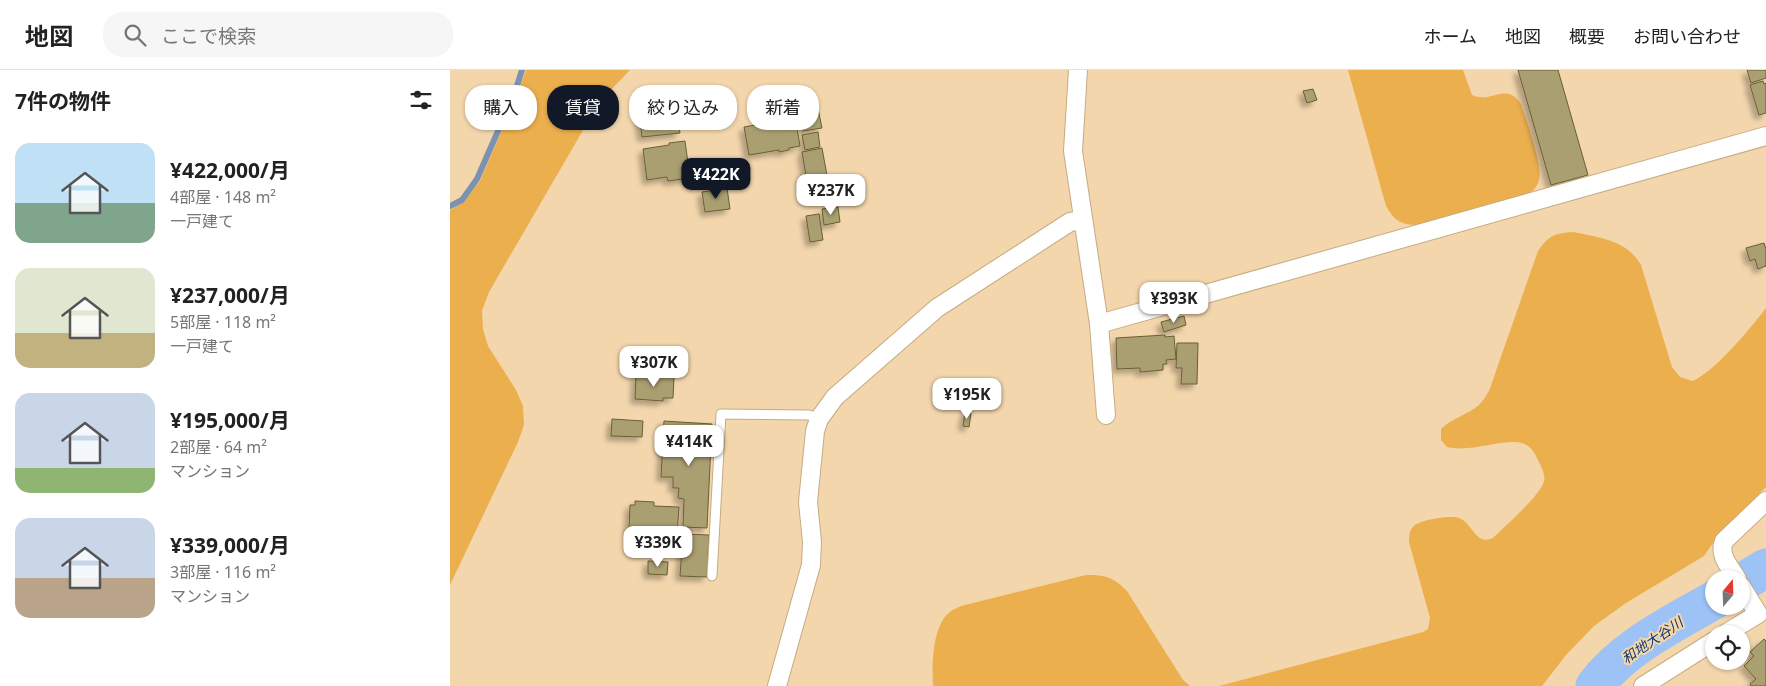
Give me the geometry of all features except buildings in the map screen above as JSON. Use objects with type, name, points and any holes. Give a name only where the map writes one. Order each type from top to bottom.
[{"type":"street","points":[[1078,70],[1073,151],[1099,324],[1106,415]]},
{"type":"street","points":[[1099,324],[1766,136]]},
{"type":"street","points":[[777,686],[811,564],[812,542],[808,502],[812,444],[814,431],[826,407],[937,308],[1070,222],[1083,220]]},
{"type":"street","points":[[1731,570],[1722,551],[1724,541],[1766,501]]},
{"type":"street","points":[[1740,625],[1758,614],[1750,601]]},
{"type":"street","points":[[1643,686],[1705,647]]},
{"type":"lane","points":[[712,576],[721,414],[809,415],[819,419]]},
{"type":"shaded area","points":[[526,70],[630,70],[616,85],[547,85],[547,130],[583,130],[489,292],[482,311],[483,329],[488,346],[516,390],[523,406],[524,425],[518,442],[450,585],[450,210],[464,202],[480,181],[502,130],[537,130],[537,85],[521,85]]},
{"type":"shaded area","points":[[1348,70],[1463,70],[1472,95],[1486,97],[1504,93],[1515,97],[1521,104],[1539,164],[1540,173],[1537,186],[1524,196],[1422,225],[1400,222],[1386,206]]},
{"type":"shaded area","points":[[1574,232],[1603,238],[1621,245],[1641,265],[1672,367],[1680,377],[1693,381],[1712,368],[1742,337],[1766,308],[1766,487],[1722,530],[1704,556],[1626,603],[1594,626],[1566,655],[1542,686],[1219,686],[1423,632],[1428,629],[1430,618],[1409,542],[1410,534],[1416,524],[1428,520],[1455,517],[1468,524],[1478,537],[1487,540],[1493,538],[1537,494],[1542,487],[1544,475],[1534,453],[1528,446],[1522,443],[1506,442],[1473,448],[1447,447],[1441,440],[1441,429],[1479,405],[1489,391],[1538,251],[1549,238],[1562,233]]},
{"type":"shaded area","points":[[1086,575],[1109,578],[1127,591],[1183,680],[1190,686],[933,686],[933,657],[936,636],[944,618],[951,611],[961,606]]},
{"type":"waterway","points":[[450,206],[462,200],[477,179],[515,92],[522,70]]},
{"type":"waterway","name":"和地大谷川","points":[[1750,578],[1766,568]]},
{"type":"waterway","name":"和地大谷川","points":[[1595,686],[1620,659],[1650,637],[1705,605]]}]
